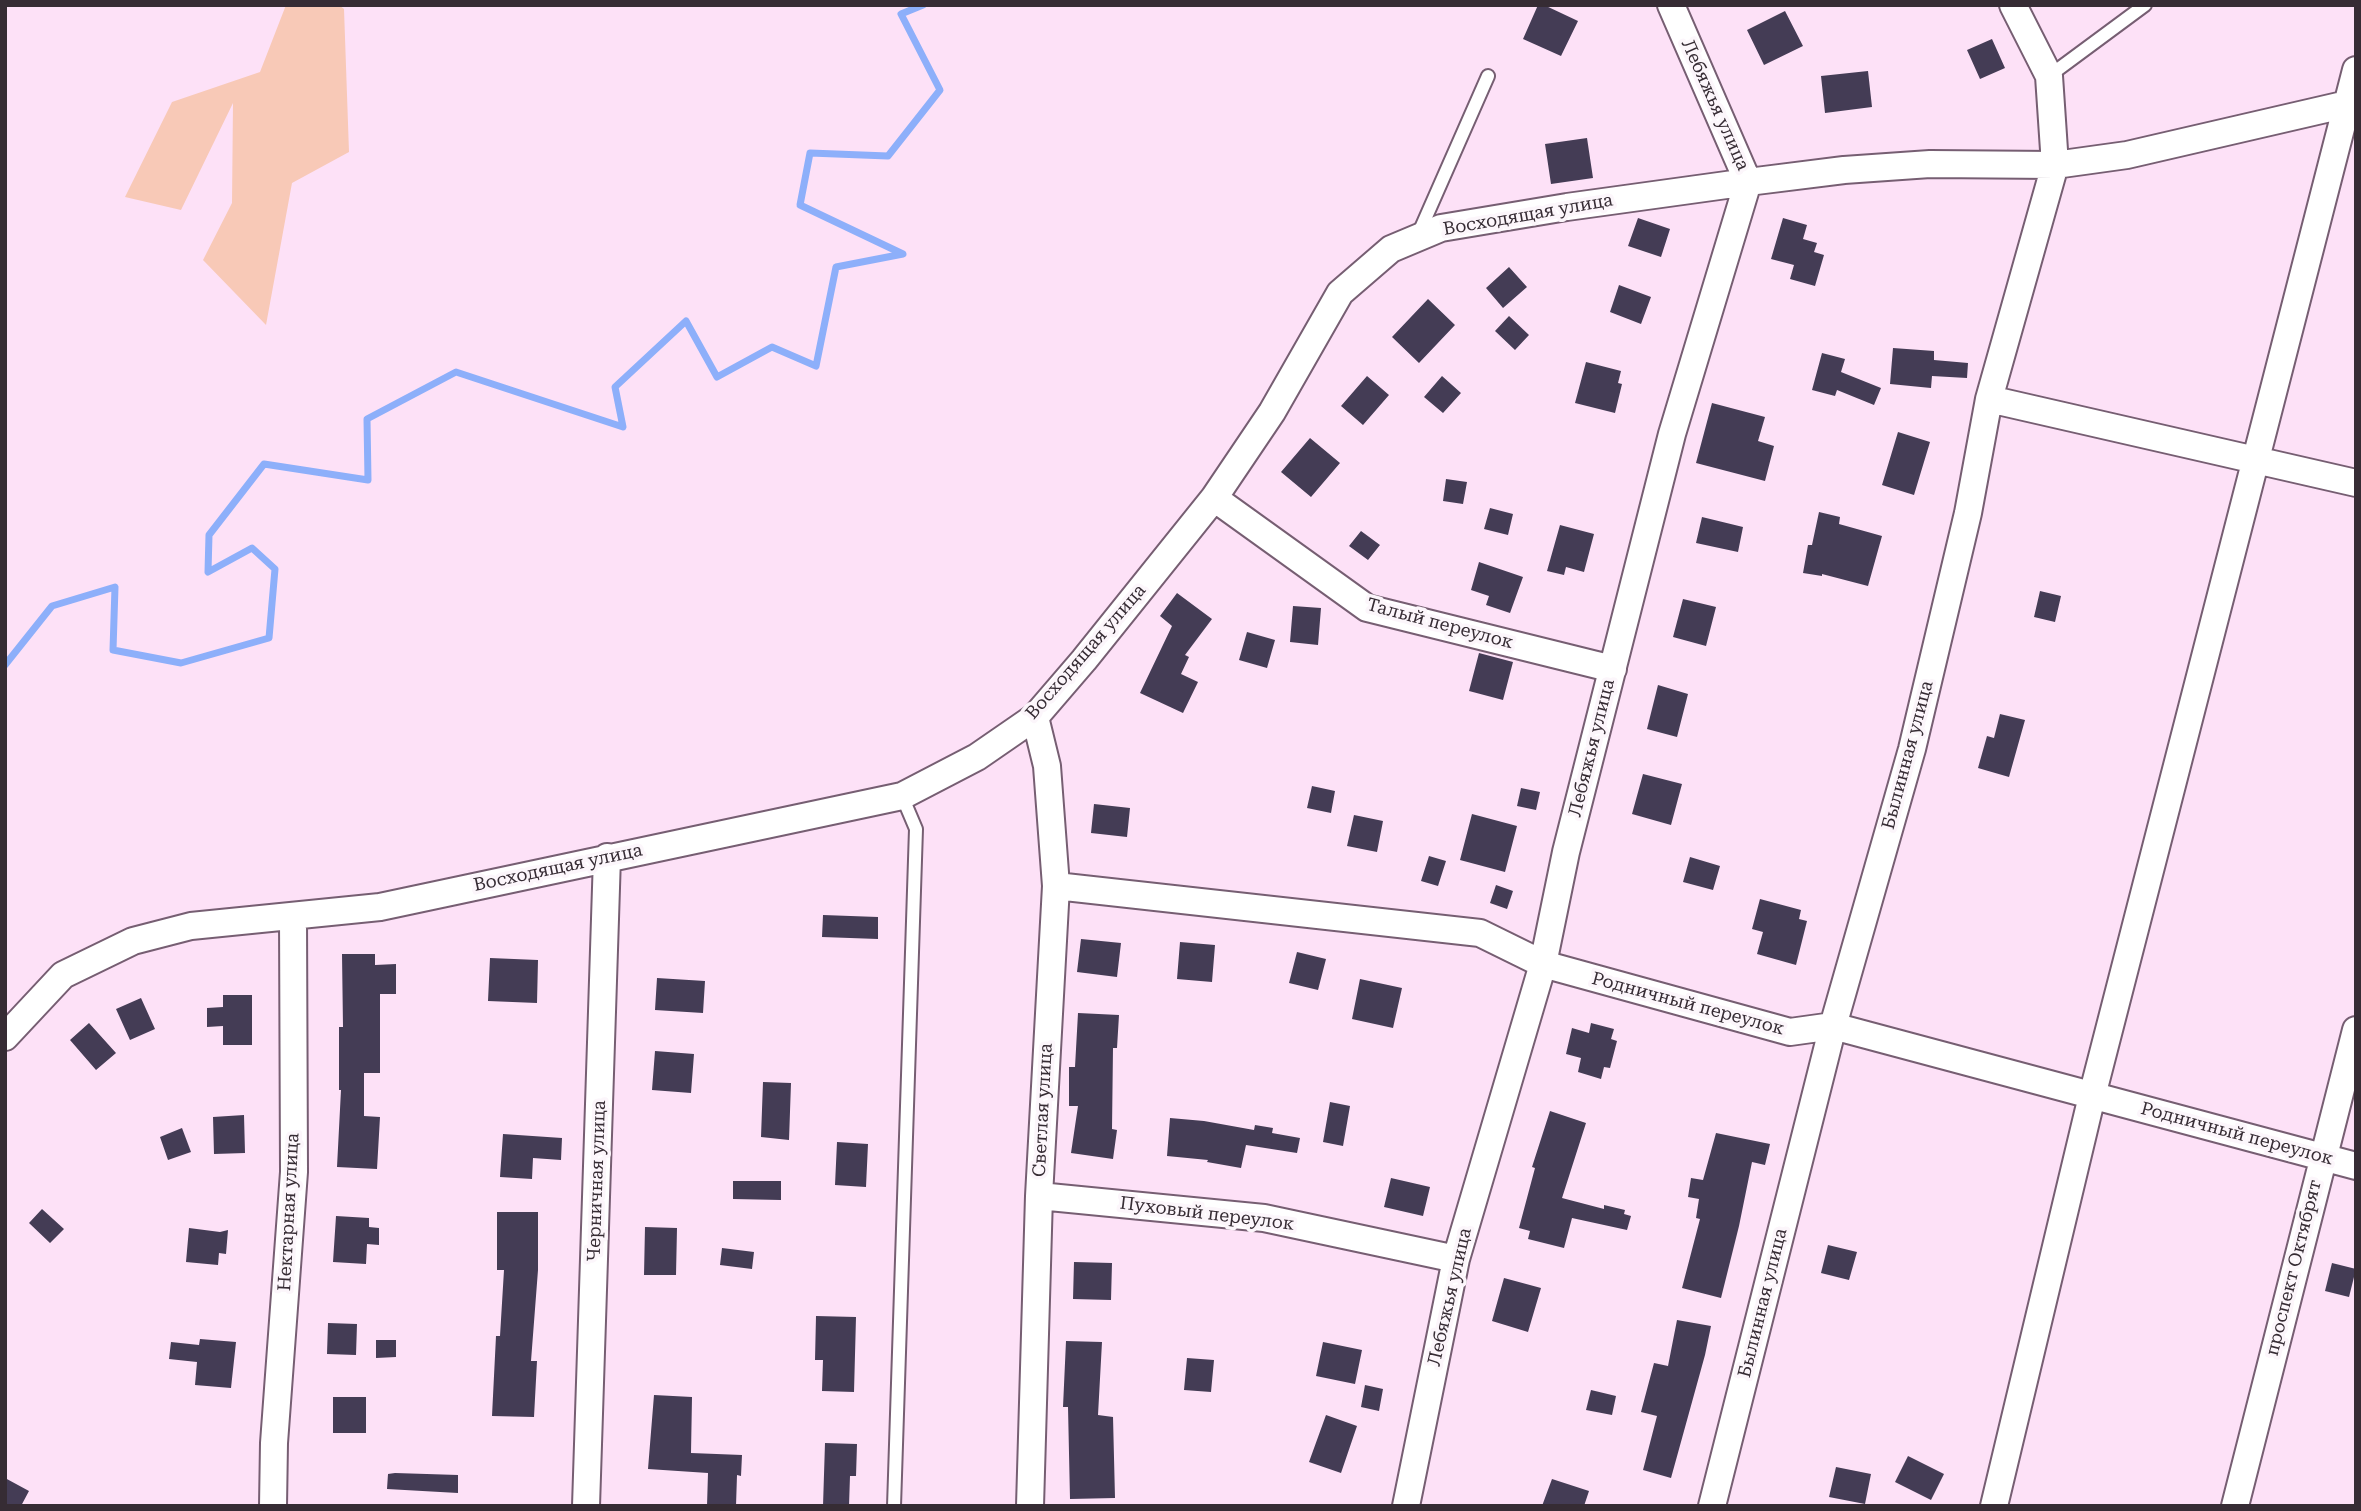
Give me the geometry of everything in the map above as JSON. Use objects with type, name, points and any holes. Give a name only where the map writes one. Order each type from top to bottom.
[{"type":"street","name":"Лебяжья улица","points":[[1406,1506],[1456,1258],[1543,964],[1566,852],[1672,434],[1748,182],[1671,5]]},
{"type":"street","name":"Былинная улица","points":[[1712,1506],[1833,1026],[1912,749],[1968,513],[1989,399],[2055,165],[2049,76],[2013,5]]},
{"type":"street","points":[[1994,1506],[2092,1096],[2351,103],[2356,70]]},
{"type":"street","name":"Восходящая улица","points":[[5,1037],[63,975],[133,941],[191,926],[293,918],[380,907],[902,796],[977,757],[1035,717],[1213,498],[1272,412],[1340,293],[1391,249],[1441,228],[1567,206],[1844,170],[1930,164],[2055,165],[2127,155],[2351,103]]},
{"type":"street","points":[[1989,399],[2356,483]]},
{"type":"street","name":"Талый переулок","points":[[1213,498],[1367,608],[1613,669]]},
{"type":"street","name":"Светлая улица","points":[[1030,1506],[1039,1196],[1056,886],[1047,765],[1035,717]]},
{"type":"street","name":"Черничная улица","points":[[586,1506],[607,857]]},
{"type":"street","name":"Родничный переулок","points":[[1056,886],[1480,933],[1543,964],[1790,1032],[1833,1026],[2356,1166]]},
{"type":"street","name":"Нектарная улица","points":[[273,1506],[274,1443],[294,1171],[293,918]]},
{"type":"street","name":"проспект Октябрят","points":[[2235,1506],[2356,1030]]},
{"type":"street","name":"Пуховый переулок","points":[[1039,1196],[1264,1218],[1456,1258]]},
{"type":"lane","points":[[2049,76],[2146,5]]},
{"type":"lane","points":[[1416,239],[1488,76]]},
{"type":"lane","points":[[894,1506],[916,829],[902,796]]},
{"type":"shaded area","points":[[286,5],[339,5],[344,9],[349,152],[292,183],[266,325],[203,260],[232,203],[233,103],[181,210],[125,197],[172,102],[260,72]]},
{"type":"building","points":[[1538,5],[1544,5],[1578,21],[1561,56],[1523,39]]},
{"type":"building","points":[[1785,11],[1803,46],[1764,65],[1747,30]]},
{"type":"building","points":[[1992,39],[2005,68],[1980,79],[1967,50]]},
{"type":"building","points":[[1868,71],[1872,107],[1825,113],[1821,76]]},
{"type":"building","points":[[1587,138],[1593,178],[1551,184],[1545,144]]},
{"type":"building","points":[[1638,218],[1670,229],[1661,257],[1628,246]]},
{"type":"building","points":[[1783,218],[1807,225],[1803,239],[1817,243],[1814,252],[1824,255],[1815,286],[1790,279],[1794,265],[1771,259]]},
{"type":"building","points":[[1509,267],[1527,287],[1503,308],[1486,288]]},
{"type":"building","points":[[1619,285],[1651,297],[1641,324],[1610,312]]},
{"type":"building","points":[[1428,299],[1455,325],[1419,363],[1392,337]]},
{"type":"building","points":[[1509,316],[1529,335],[1515,350],[1495,331]]},
{"type":"building","points":[[1893,348],[1934,351],[1934,360],[1968,363],[1967,378],[1932,376],[1931,388],[1890,384]]},
{"type":"building","points":[[1822,353],[1845,359],[1841,372],[1881,388],[1874,405],[1837,390],[1835,396],[1812,390]]},
{"type":"building","points":[[1586,362],[1621,371],[1618,383],[1622,384],[1615,413],[1575,403]]},
{"type":"building","points":[[1367,376],[1389,395],[1363,425],[1341,406]]},
{"type":"building","points":[[1442,376],[1461,393],[1443,413],[1424,397]]},
{"type":"building","points":[[1712,403],[1765,417],[1758,441],[1774,446],[1765,481],[1696,463]]},
{"type":"building","points":[[1898,432],[1930,442],[1914,495],[1882,485]]},
{"type":"building","points":[[1310,438],[1340,463],[1311,497],[1281,472]]},
{"type":"building","points":[[1446,479],[1467,482],[1463,504],[1443,501]]},
{"type":"building","points":[[1490,508],[1513,514],[1508,535],[1484,529]]},
{"type":"building","points":[[1819,512],[1840,517],[1839,524],[1882,536],[1868,586],[1822,574],[1803,573],[1808,545],[1812,545]]},
{"type":"building","points":[[1702,517],[1743,527],[1738,552],[1696,543]]},
{"type":"building","points":[[1560,525],[1594,534],[1584,572],[1566,567],[1564,575],[1547,571]]},
{"type":"building","points":[[1361,531],[1380,545],[1368,560],[1349,546]]},
{"type":"building","points":[[1479,562],[1523,577],[1510,613],[1486,605],[1489,596],[1471,590]]},
{"type":"building","points":[[2040,591],[2061,596],[2055,622],[2034,617]]},
{"type":"building","points":[[1177,593],[1212,619],[1185,655],[1189,657],[1181,674],[1198,682],[1183,713],[1140,693],[1172,626],[1160,616]]},
{"type":"building","points":[[1683,599],[1716,607],[1706,646],[1673,637]]},
{"type":"building","points":[[1293,606],[1321,608],[1318,645],[1290,642]]},
{"type":"building","points":[[1247,632],[1275,640],[1267,668],[1239,660]]},
{"type":"building","points":[[1479,653],[1513,662],[1503,700],[1469,691]]},
{"type":"building","points":[[1658,685],[1688,694],[1677,737],[1647,729]]},
{"type":"building","points":[[2000,714],[2025,720],[2009,777],[1978,768],[1987,736],[1994,738]]},
{"type":"building","points":[[1643,774],[1682,784],[1671,825],[1632,814]]},
{"type":"building","points":[[1312,786],[1335,791],[1331,813],[1307,808]]},
{"type":"building","points":[[1521,788],[1540,792],[1536,810],[1517,806]]},
{"type":"building","points":[[1094,804],[1130,808],[1127,837],[1091,833]]},
{"type":"building","points":[[1472,814],[1517,826],[1505,872],[1460,860]]},
{"type":"building","points":[[1354,815],[1383,821],[1377,852],[1347,846]]},
{"type":"building","points":[[1429,856],[1446,861],[1438,886],[1421,881]]},
{"type":"building","points":[[1690,857],[1720,866],[1713,890],[1683,882]]},
{"type":"building","points":[[1496,885],[1513,891],[1507,909],[1490,903]]},
{"type":"building","points":[[1760,899],[1801,910],[1799,919],[1807,921],[1796,965],[1757,954],[1763,932],[1752,929]]},
{"type":"building","points":[[823,915],[878,917],[878,939],[822,937]]},
{"type":"building","points":[[1081,939],[1121,943],[1117,977],[1077,972]]},
{"type":"building","points":[[1180,942],[1215,945],[1212,982],[1177,979]]},
{"type":"building","points":[[1297,952],[1326,959],[1318,990],[1289,983]]},
{"type":"building","points":[[342,954],[375,954],[375,965],[396,964],[396,994],[380,994],[380,1073],[364,1073],[364,1116],[380,1117],[377,1169],[337,1167],[341,1090],[339,1027],[343,1027]]},
{"type":"building","points":[[490,958],[538,960],[537,1003],[488,1001]]},
{"type":"building","points":[[657,978],[705,981],[703,1013],[655,1010]]},
{"type":"building","points":[[1360,979],[1402,988],[1393,1028],[1352,1019]]},
{"type":"building","points":[[223,995],[252,995],[252,1045],[223,1045],[223,1026],[207,1027],[207,1008],[223,1007]]},
{"type":"building","points":[[141,998],[155,1029],[130,1040],[116,1009]]},
{"type":"building","points":[[1078,1013],[1119,1015],[1117,1048],[1113,1048],[1112,1129],[1117,1130],[1113,1159],[1071,1153],[1078,1106],[1069,1106],[1069,1067],[1075,1067]]},
{"type":"building","points":[[89,1023],[116,1053],[96,1070],[70,1040]]},
{"type":"building","points":[[1591,1023],[1614,1029],[1611,1039],[1617,1041],[1610,1068],[1604,1067],[1601,1079],[1578,1072],[1581,1058],[1566,1054],[1572,1028],[1589,1033]]},
{"type":"building","points":[[655,1051],[694,1054],[691,1093],[652,1090]]},
{"type":"building","points":[[763,1082],[791,1083],[789,1140],[761,1137]]},
{"type":"building","points":[[1330,1102],[1350,1106],[1343,1146],[1323,1142]]},
{"type":"building","points":[[1550,1111],[1586,1123],[1562,1198],[1604,1209],[1604,1205],[1625,1210],[1624,1214],[1631,1216],[1627,1230],[1572,1218],[1564,1248],[1528,1239],[1530,1231],[1519,1228],[1535,1168],[1532,1167]]},
{"type":"building","points":[[244,1115],[245,1153],[214,1154],[213,1117]]},
{"type":"building","points":[[1170,1118],[1254,1130],[1255,1125],[1273,1128],[1272,1133],[1300,1138],[1297,1153],[1246,1145],[1241,1168],[1207,1162],[1208,1160],[1167,1156]]},
{"type":"building","points":[[182,1128],[191,1152],[168,1160],[160,1137]]},
{"type":"building","points":[[1716,1133],[1770,1144],[1765,1165],[1752,1162],[1721,1298],[1682,1288],[1700,1219],[1696,1218],[1699,1199],[1688,1197],[1691,1178],[1703,1180]]},
{"type":"building","points":[[503,1134],[562,1138],[561,1160],[533,1158],[532,1179],[500,1177]]},
{"type":"building","points":[[837,1142],[868,1144],[866,1187],[835,1185]]},
{"type":"building","points":[[1391,1178],[1430,1187],[1423,1216],[1384,1207]]},
{"type":"building","points":[[733,1181],[781,1181],[781,1200],[733,1199]]},
{"type":"building","points":[[42,1209],[64,1229],[50,1243],[29,1223]]},
{"type":"building","points":[[497,1212],[538,1212],[538,1270],[531,1361],[537,1361],[534,1417],[492,1416],[496,1336],[500,1336],[504,1270],[497,1270]]},
{"type":"building","points":[[336,1216],[369,1218],[369,1227],[379,1228],[379,1245],[367,1244],[366,1264],[333,1262]]},
{"type":"building","points":[[645,1227],[677,1228],[676,1275],[644,1275]]},
{"type":"building","points":[[189,1228],[220,1232],[228,1230],[226,1254],[219,1253],[218,1265],[186,1262]]},
{"type":"building","points":[[1828,1245],[1857,1252],[1849,1280],[1821,1273]]},
{"type":"building","points":[[722,1248],[754,1252],[752,1269],[720,1265]]},
{"type":"building","points":[[1074,1262],[1112,1263],[1111,1300],[1073,1299]]},
{"type":"building","points":[[2332,1263],[2356,1269],[2349,1297],[2325,1291]]},
{"type":"building","points":[[1504,1278],[1541,1288],[1528,1332],[1492,1321]]},
{"type":"building","points":[[816,1316],[856,1317],[854,1392],[822,1391],[823,1360],[815,1360]]},
{"type":"building","points":[[1677,1320],[1711,1326],[1671,1478],[1643,1470],[1657,1416],[1641,1412],[1654,1363],[1668,1366]]},
{"type":"building","points":[[328,1323],[357,1324],[356,1355],[327,1354]]},
{"type":"building","points":[[200,1339],[236,1342],[231,1388],[195,1385],[197,1362],[169,1359],[171,1342],[199,1345]]},
{"type":"building","points":[[376,1340],[396,1340],[396,1357],[376,1358]]},
{"type":"building","points":[[1066,1341],[1102,1342],[1098,1415],[1113,1417],[1115,1498],[1070,1499],[1068,1407],[1063,1407]]},
{"type":"building","points":[[1323,1342],[1362,1350],[1355,1384],[1316,1376]]},
{"type":"building","points":[[1187,1358],[1214,1360],[1211,1392],[1184,1390]]},
{"type":"building","points":[[1365,1385],[1383,1389],[1379,1411],[1361,1407]]},
{"type":"building","points":[[1591,1390],[1616,1396],[1612,1415],[1586,1410]]},
{"type":"building","points":[[654,1395],[692,1397],[691,1453],[742,1455],[741,1476],[737,1475],[736,1506],[707,1506],[708,1473],[648,1469]]},
{"type":"building","points":[[333,1397],[366,1397],[366,1433],[333,1433]]},
{"type":"building","points":[[1326,1415],[1357,1426],[1341,1473],[1309,1462]]},
{"type":"building","points":[[825,1443],[857,1444],[856,1476],[850,1476],[849,1506],[823,1506]]},
{"type":"building","points":[[1908,1456],[1944,1474],[1931,1500],[1895,1482]]},
{"type":"building","points":[[1836,1467],[1871,1474],[1865,1504],[1829,1497]]},
{"type":"building","points":[[388,1474],[458,1475],[458,1493],[387,1489]]},
{"type":"building","points":[[5,1478],[29,1491],[21,1506],[5,1506]]},
{"type":"building","points":[[1552,1479],[1589,1491],[1584,1506],[1542,1506]]},
{"type":"waterway","points":[[5,665],[52,606],[115,587],[113,650],[181,663],[269,638],[275,569],[252,548],[208,572],[209,535],[264,464],[368,480],[367,419],[456,372],[623,427],[615,387],[686,321],[717,377],[772,347],[816,366],[836,267],[903,254],[800,205],[810,153],[888,156],[940,90],[901,14],[923,5]]}]
